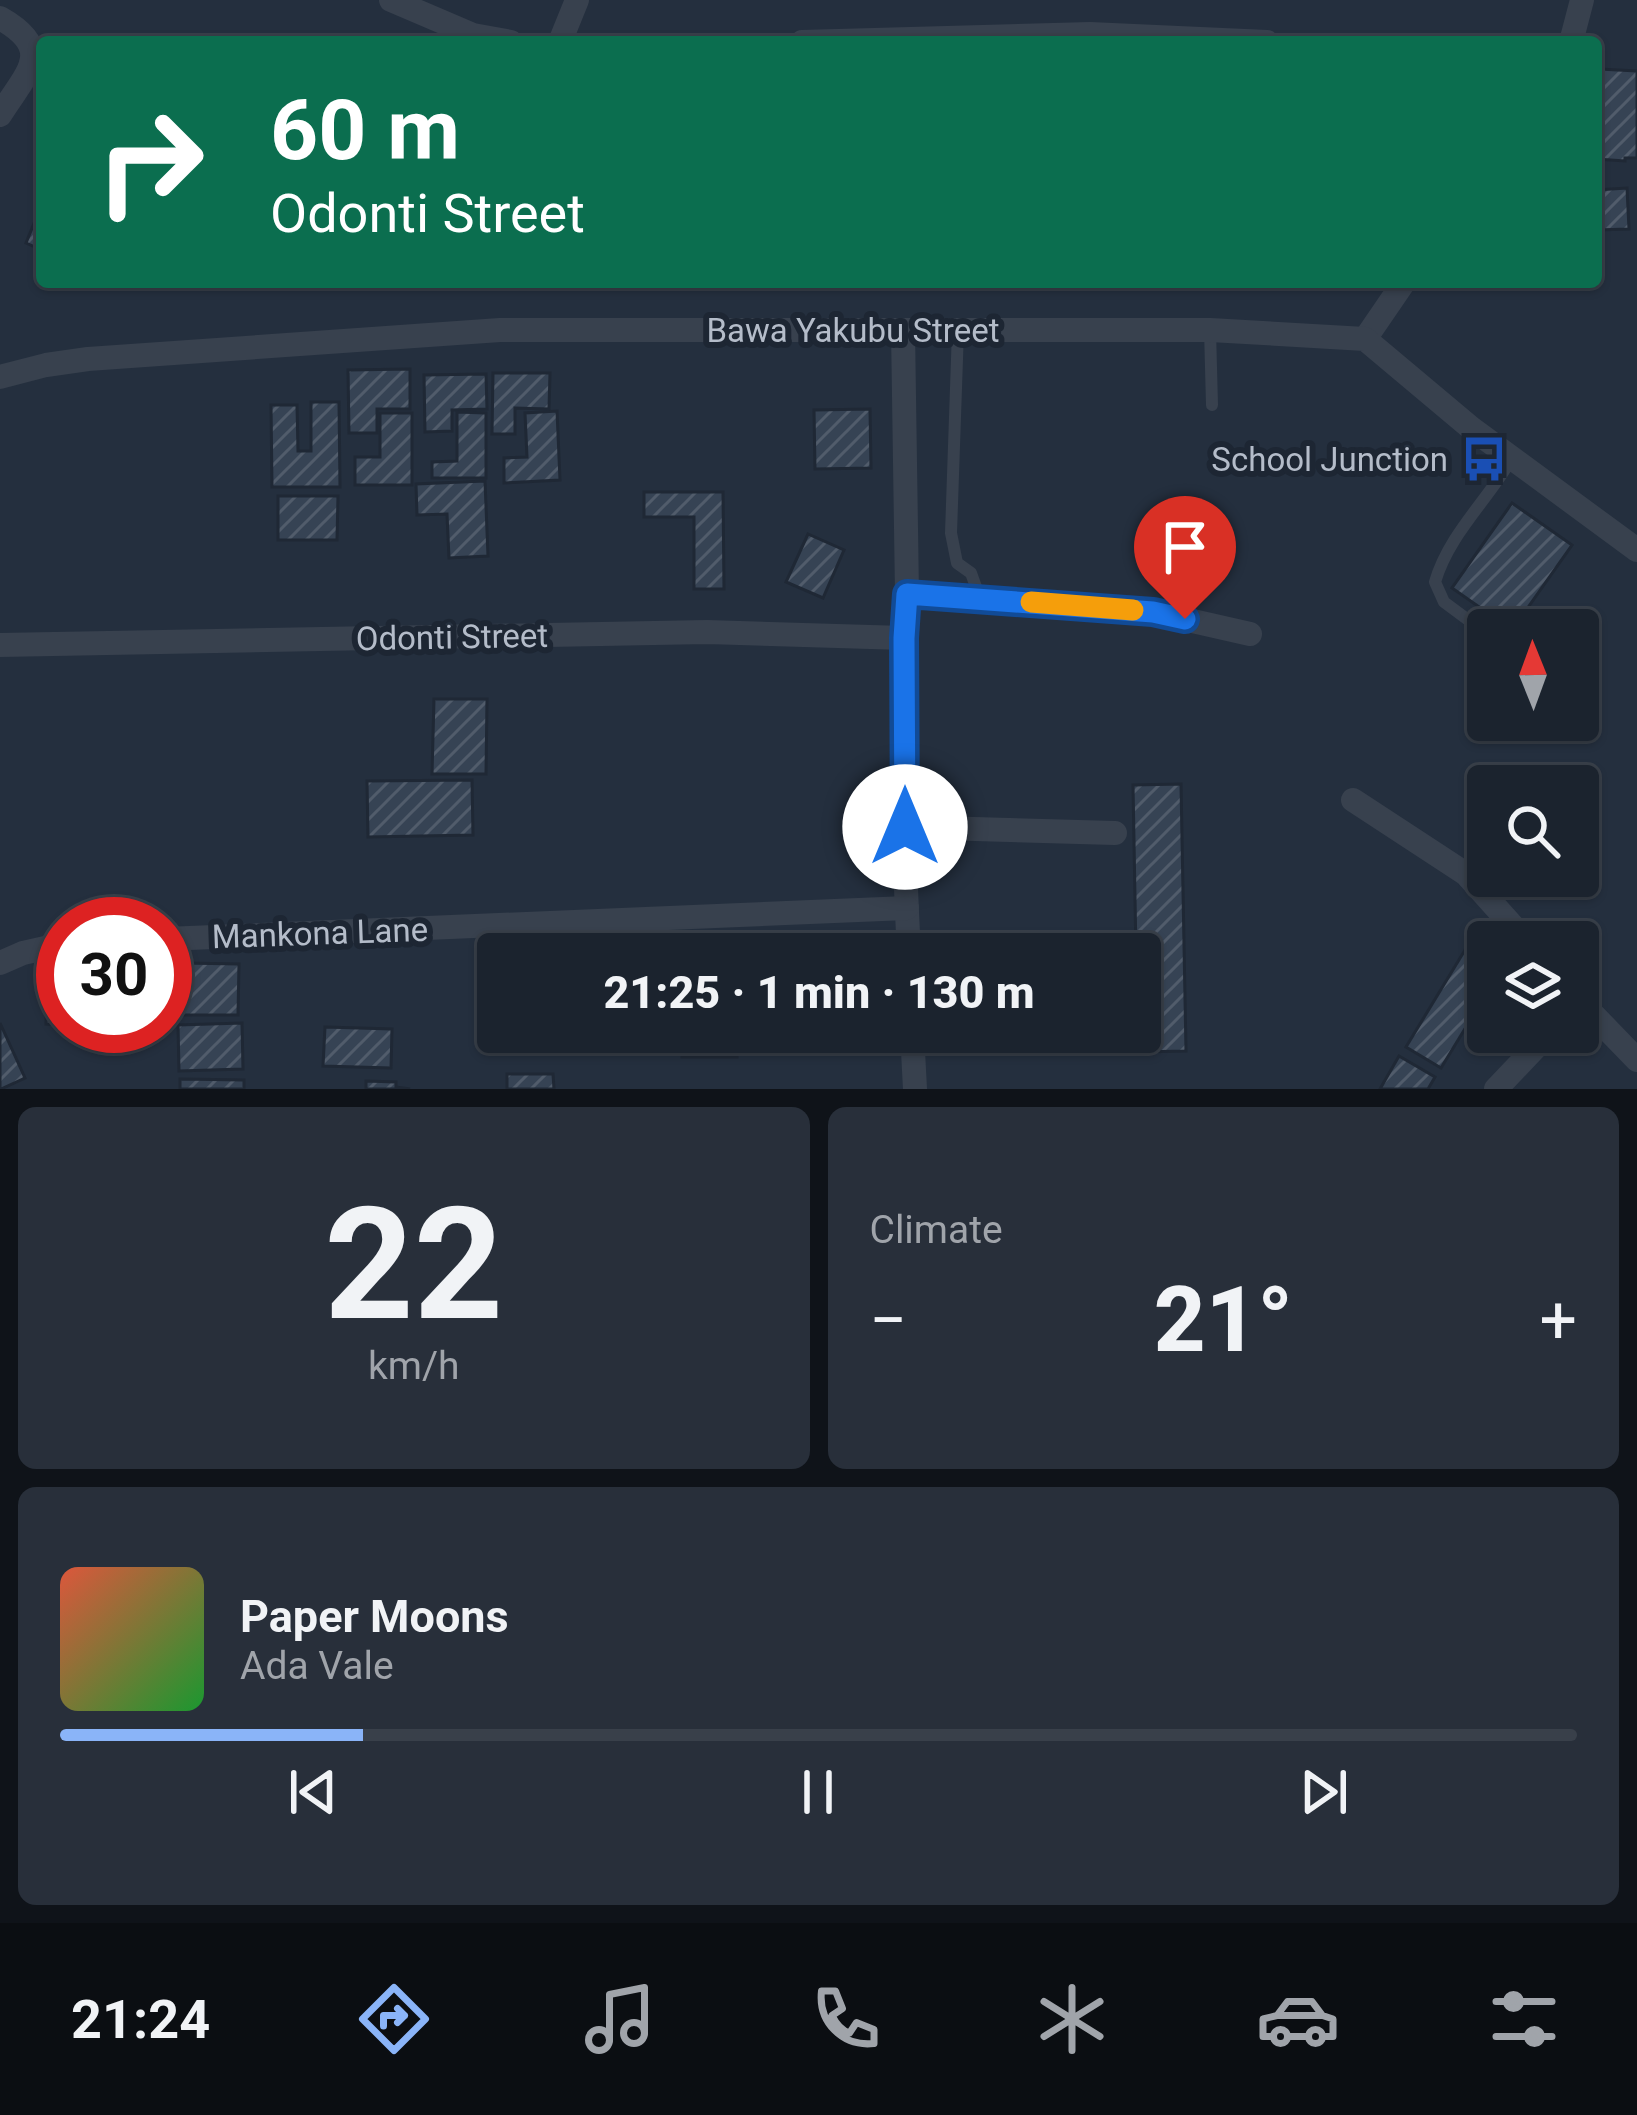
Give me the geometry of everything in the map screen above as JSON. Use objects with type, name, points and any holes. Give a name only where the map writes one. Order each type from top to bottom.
[{"type":"street","points":[[391,0],[478,36]]},
{"type":"street","points":[[562,36],[577,0]]},
{"type":"street","points":[[1573,36],[1582,0]]},
{"type":"street","points":[[0,18],[21,29],[32,45],[33,61],[0,115]]},
{"type":"street","points":[[1018,36],[1134,36]]},
{"type":"street","points":[[1400,288],[1365,339],[1471,428],[1637,550]]},
{"type":"street","points":[[903,330],[908,933]]},
{"type":"street","name":"Bawa Yakubu Street","points":[[0,377],[88,358],[500,331],[1210,331],[1365,339]]},
{"type":"street","points":[[907,594],[1153,612],[1250,634]]},
{"type":"street","name":"Odonti Street","points":[[0,645],[707,632],[904,638]]},
{"type":"street","points":[[1353,800],[1466,874],[1508,921]]},
{"type":"street","points":[[905,827],[1115,833]]},
{"type":"street","name":"Mankona Lane","points":[[192,938],[907,908]]},
{"type":"street","points":[[0,963],[36,950]]},
{"type":"street","points":[[1599,1021],[1637,1060]]},
{"type":"street","points":[[913,1053],[915,1089]]},
{"type":"street","points":[[1496,1089],[1530,1053]]},
{"type":"lane","points":[[958,330],[951,533],[957,562],[971,573],[980,598]]},
{"type":"lane","points":[[1210,331],[1212,406]]},
{"type":"lane","points":[[1467,619],[1444,602],[1435,582],[1464,524],[1512,458]]},
{"type":"building","points":[[1602,69],[1637,71],[1637,158],[1602,159]]},
{"type":"building","points":[[1627,188],[1629,229],[1602,230],[1602,190]]},
{"type":"building","points":[[35,221],[36,221],[36,247],[26,243]]},
{"type":"building","points":[[410,369],[410,409],[377,409],[377,433],[349,433],[348,370]]},
{"type":"building","points":[[493,373],[550,373],[549,409],[515,408],[515,434],[492,434]]},
{"type":"building","points":[[486,374],[487,409],[452,410],[452,431],[425,432],[424,375]]},
{"type":"building","points":[[311,402],[339,402],[340,487],[272,487],[271,405],[297,405],[298,451],[311,451]]},
{"type":"building","points":[[870,409],[871,468],[815,469],[814,410]]},
{"type":"building","points":[[557,411],[560,480],[504,483],[504,458],[527,457],[525,413]]},
{"type":"building","points":[[457,412],[486,413],[486,478],[432,478],[432,462],[457,461]]},
{"type":"building","points":[[380,413],[412,413],[412,485],[355,485],[355,457],[380,457]]},
{"type":"building","points":[[485,481],[488,556],[449,558],[447,514],[417,515],[416,484]]},
{"type":"building","points":[[644,492],[723,492],[724,589],[694,589],[694,517],[644,517]]},
{"type":"building","points":[[278,496],[338,496],[337,540],[278,540]]},
{"type":"building","points":[[1512,503],[1572,545],[1527,609],[1482,609],[1452,588]]},
{"type":"building","points":[[808,534],[844,550],[823,598],[786,582]]},
{"type":"building","points":[[434,699],[487,699],[486,774],[432,774]]},
{"type":"building","points":[[472,780],[473,835],[368,837],[367,781]]},
{"type":"building","points":[[1181,784],[1186,1051],[1161,1052],[1161,933],[1136,933],[1133,785]]},
{"type":"building","points":[[1467,947],[1467,1025],[1441,1068],[1406,1047]]},
{"type":"building","points":[[192,963],[239,964],[238,1015],[192,1015]]},
{"type":"building","points":[[0,1023],[25,1078],[1,1089],[0,1089]]},
{"type":"building","points":[[242,1023],[243,1069],[179,1071],[179,1053],[192,1053],[192,1025]]},
{"type":"building","points":[[325,1027],[392,1029],[391,1068],[323,1066]]},
{"type":"building","points":[[682,1053],[737,1053],[737,1057],[682,1057]]},
{"type":"building","points":[[1399,1056],[1435,1077],[1428,1089],[1380,1089]]},
{"type":"building","points":[[507,1074],[553,1074],[554,1089],[507,1089]]},
{"type":"building","points":[[180,1079],[244,1080],[244,1089],[180,1089]]},
{"type":"building","points":[[366,1081],[396,1082],[396,1087],[410,1089],[366,1089]]},
{"type":"slow traffic","points":[[1031,602],[1133,610]]},
{"type":"place","name":"School Junction","points":[[1484,459]]},
{"type":"route","points":[[905,827],[907,594],[1153,612],[1185,619]]}]
